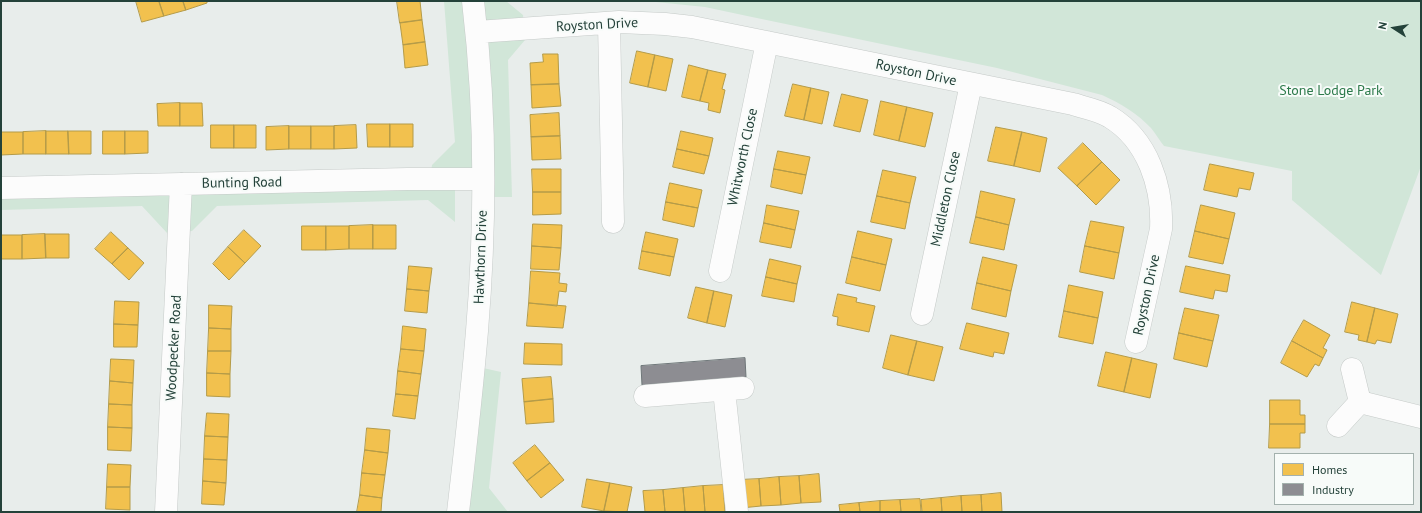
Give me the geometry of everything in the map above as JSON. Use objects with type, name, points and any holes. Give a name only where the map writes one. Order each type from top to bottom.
[{"type":"street","name":"Hawthorn Drive","points":[[458,512],[477,330],[482,263],[482,106],[477,32],[473,1]]},
{"type":"street","name":"Royston Drive","points":[[477,32],[609,23],[640,22],[665,24],[721,32],[1073,104],[1098,111],[1109,116],[1130,133],[1140,145],[1157,183],[1162,215],[1161,229],[1136,342]]},
{"type":"street","points":[[609,23],[613,222]]},
{"type":"street","name":"Whitworth Close","points":[[720,271],[767,42]]},
{"type":"street","name":"Middleton Close","points":[[922,314],[971,84]]},
{"type":"street","name":"Bunting Road","points":[[1,188],[408,179],[483,179]]},
{"type":"street","name":"Woodpecker Road","points":[[166,512],[181,184]]},
{"type":"street","points":[[1352,369],[1360,402]]},
{"type":"street","points":[[645,396],[733,389],[736,512]]},
{"type":"street","points":[[1360,402],[1421,417]]},
{"type":"street","points":[[1338,426],[1360,402]]},
{"type":"green space","points":[[444,1],[506,1],[523,15],[525,40],[508,60],[512,197],[483,197],[455,178],[455,222],[428,200],[217,206],[192,231],[167,233],[142,206],[1,210],[1,188],[430,179],[432,165],[455,142]]},
{"type":"green space","name":"Stone Lodge Park","points":[[646,1],[1421,1],[1421,166],[1381,275],[1292,200],[1292,171],[1164,146],[1151,128],[1140,118],[1122,105],[1102,95],[997,68],[705,7]]},
{"type":"green space","points":[[474,366],[501,372],[489,488],[508,512],[458,512]]},
{"type":"building: Homes","points":[[136,1],[159,1],[164,16],[142,22]]},
{"type":"building: Homes","points":[[159,1],[183,1],[186,10],[164,16]]},
{"type":"building: Homes","points":[[183,1],[207,1],[207,3],[186,10]]},
{"type":"building: Homes","points":[[397,1],[420,1],[422,20],[400,23]]},
{"type":"building: Homes","points":[[422,20],[425,42],[403,45],[400,23]]},
{"type":"building: Homes","points":[[425,42],[428,65],[405,68],[403,45]]},
{"type":"building: Homes","points":[[637,51],[655,55],[648,87],[630,83]]},
{"type":"building: Homes","points":[[543,54],[558,54],[559,84],[531,85],[530,63],[543,62]]},
{"type":"building: Homes","points":[[655,55],[673,59],[666,91],[648,87]]},
{"type":"building: Homes","points":[[689,65],[708,70],[700,101],[682,97]]},
{"type":"building: Homes","points":[[708,70],[726,74],[722,89],[725,90],[720,113],[708,110],[709,103],[700,101]]},
{"type":"building: Homes","points":[[559,84],[561,106],[532,108],[531,85]]},
{"type":"building: Homes","points":[[793,84],[811,88],[804,120],[785,116]]},
{"type":"building: Homes","points":[[811,88],[829,92],[822,124],[804,120]]},
{"type":"building: Homes","points":[[842,94],[868,100],[860,132],[834,126]]},
{"type":"building: Homes","points":[[881,101],[907,107],[899,141],[874,135]]},
{"type":"building: Homes","points":[[180,103],[202,103],[203,126],[180,126]]},
{"type":"building: Homes","points":[[180,103],[180,126],[158,126],[157,104]]},
{"type":"building: Homes","points":[[907,107],[933,113],[925,147],[899,141]]},
{"type":"building: Homes","points":[[559,113],[560,136],[531,137],[530,115]]},
{"type":"building: Homes","points":[[367,124],[390,124],[390,147],[368,147]]},
{"type":"building: Homes","points":[[390,124],[413,124],[413,147],[390,147]]},
{"type":"building: Homes","points":[[211,125],[234,125],[234,148],[211,148]]},
{"type":"building: Homes","points":[[234,125],[256,125],[256,148],[234,148]]},
{"type":"building: Homes","points":[[356,125],[357,148],[334,149],[334,126]]},
{"type":"building: Homes","points":[[289,126],[311,126],[311,149],[289,149]]},
{"type":"building: Homes","points":[[289,126],[289,149],[266,150],[266,127]]},
{"type":"building: Homes","points":[[311,126],[334,126],[334,149],[311,149]]},
{"type":"building: Homes","points":[[996,127],[1022,132],[1014,166],[988,161]]},
{"type":"building: Homes","points":[[46,131],[68,131],[69,154],[46,154]]},
{"type":"building: Homes","points":[[46,131],[46,154],[23,154],[23,132]]},
{"type":"building: Homes","points":[[68,131],[91,131],[91,154],[69,154]]},
{"type":"building: Homes","points":[[103,131],[125,131],[125,154],[103,154]]},
{"type":"building: Homes","points":[[125,131],[148,131],[148,153],[125,154]]},
{"type":"building: Homes","points":[[681,131],[713,138],[709,156],[677,149]]},
{"type":"building: Homes","points":[[1,132],[23,132],[23,154],[1,155]]},
{"type":"building: Homes","points":[[1022,132],[1047,138],[1040,172],[1014,166]]},
{"type":"building: Homes","points":[[560,136],[561,159],[532,160],[531,137]]},
{"type":"building: Homes","points":[[1083,143],[1102,162],[1077,186],[1058,168]]},
{"type":"building: Homes","points":[[677,149],[709,156],[704,174],[673,167]]},
{"type":"building: Homes","points":[[778,151],[810,157],[806,175],[774,169]]},
{"type":"building: Homes","points":[[1102,162],[1120,180],[1096,205],[1077,186]]},
{"type":"building: Homes","points":[[1210,164],[1254,173],[1250,190],[1239,188],[1237,197],[1204,190]]},
{"type":"building: Homes","points":[[532,169],[561,169],[561,192],[533,192]]},
{"type":"building: Homes","points":[[774,169],[806,175],[802,194],[771,187]]},
{"type":"building: Homes","points":[[883,170],[916,177],[910,203],[877,196]]},
{"type":"building: Homes","points":[[670,183],[702,190],[698,208],[666,202]]},
{"type":"building: Homes","points":[[981,191],[1015,199],[1009,225],[976,217]]},
{"type":"building: Homes","points":[[533,192],[561,192],[561,214],[533,215]]},
{"type":"building: Homes","points":[[877,196],[910,203],[905,229],[871,222]]},
{"type":"building: Homes","points":[[666,202],[698,208],[694,227],[663,220]]},
{"type":"building: Homes","points":[[767,205],[799,211],[795,230],[764,223]]},
{"type":"building: Homes","points":[[1201,205],[1235,213],[1229,239],[1195,231]]},
{"type":"building: Homes","points":[[976,217],[1009,225],[1004,250],[970,243]]},
{"type":"building: Homes","points":[[1091,221],[1124,227],[1119,253],[1085,246]]},
{"type":"building: Homes","points":[[764,223],[795,230],[791,248],[760,242]]},
{"type":"building: Homes","points":[[533,224],[562,225],[561,248],[532,246]]},
{"type":"building: Homes","points":[[373,225],[373,249],[349,249],[349,226]]},
{"type":"building: Homes","points":[[373,225],[396,225],[396,249],[373,249]]},
{"type":"building: Homes","points":[[302,226],[326,226],[326,250],[302,250]]},
{"type":"building: Homes","points":[[326,226],[349,226],[349,249],[326,250]]},
{"type":"building: Homes","points":[[244,230],[261,246],[245,263],[228,247]]},
{"type":"building: Homes","points":[[858,231],[892,239],[886,265],[852,257]]},
{"type":"building: Homes","points":[[1195,231],[1229,239],[1223,264],[1189,257]]},
{"type":"building: Homes","points":[[111,232],[128,248],[112,264],[95,249]]},
{"type":"building: Homes","points":[[646,232],[678,239],[674,257],[642,251]]},
{"type":"building: Homes","points":[[45,234],[46,258],[22,259],[22,235]]},
{"type":"building: Homes","points":[[45,234],[69,234],[69,258],[46,258]]},
{"type":"building: Homes","points":[[1,235],[22,235],[22,259],[1,259]]},
{"type":"building: Homes","points":[[532,246],[561,248],[559,270],[531,269]]},
{"type":"building: Homes","points":[[1085,246],[1119,253],[1114,279],[1080,272]]},
{"type":"building: Homes","points":[[228,247],[245,263],[229,280],[213,264]]},
{"type":"building: Homes","points":[[128,248],[144,263],[129,280],[112,264]]},
{"type":"building: Homes","points":[[642,251],[674,257],[670,276],[639,269]]},
{"type":"building: Homes","points":[[852,257],[886,265],[880,291],[846,283]]},
{"type":"building: Homes","points":[[983,257],[1017,265],[1011,291],[977,283]]},
{"type":"building: Homes","points":[[770,259],[801,266],[797,284],[766,277]]},
{"type":"building: Homes","points":[[409,266],[432,268],[429,291],[407,289]]},
{"type":"building: Homes","points":[[1186,266],[1230,275],[1227,292],[1215,290],[1213,299],[1180,292]]},
{"type":"building: Homes","points":[[531,271],[560,273],[559,283],[567,284],[566,292],[559,291],[557,306],[529,303]]},
{"type":"building: Homes","points":[[766,277],[797,284],[794,302],[762,296]]},
{"type":"building: Homes","points":[[977,283],[1011,291],[1006,317],[972,309]]},
{"type":"building: Homes","points":[[1069,285],[1103,292],[1098,318],[1064,311]]},
{"type":"building: Homes","points":[[696,287],[714,291],[707,323],[688,318]]},
{"type":"building: Homes","points":[[407,289],[429,291],[427,313],[405,311]]},
{"type":"building: Homes","points":[[714,291],[732,295],[725,327],[707,323]]},
{"type":"building: Homes","points":[[838,294],[857,298],[856,302],[875,306],[869,332],[837,325],[838,317],[833,316]]},
{"type":"building: Homes","points":[[115,301],[139,302],[138,325],[114,324]]},
{"type":"building: Homes","points":[[1352,302],[1375,308],[1367,342],[1358,340],[1359,335],[1345,332]]},
{"type":"building: Homes","points":[[529,303],[566,306],[563,328],[527,326]]},
{"type":"building: Homes","points":[[209,305],[232,306],[231,329],[209,328]]},
{"type":"building: Homes","points":[[1185,308],[1219,315],[1213,341],[1179,333]]},
{"type":"building: Homes","points":[[1375,308],[1398,314],[1391,343],[1377,340],[1375,344],[1367,342]]},
{"type":"building: Homes","points":[[1064,311],[1098,318],[1093,344],[1059,337]]},
{"type":"building: Homes","points":[[1304,320],[1330,335],[1323,348],[1327,350],[1323,358],[1292,341]]},
{"type":"building: Homes","points":[[967,323],[1009,333],[1004,354],[994,352],[993,357],[960,349]]},
{"type":"building: Homes","points":[[114,324],[138,325],[137,347],[114,347]]},
{"type":"building: Homes","points":[[403,326],[426,329],[424,351],[401,349]]},
{"type":"building: Homes","points":[[209,328],[231,329],[231,351],[208,351]]},
{"type":"building: Homes","points":[[1179,333],[1213,341],[1207,367],[1174,359]]},
{"type":"building: Homes","points":[[891,335],[917,341],[908,375],[883,368]]},
{"type":"building: Homes","points":[[917,341],[943,347],[934,381],[908,375]]},
{"type":"building: Homes","points":[[1292,341],[1323,358],[1319,366],[1315,364],[1307,377],[1281,363]]},
{"type":"building: Homes","points":[[525,343],[562,344],[562,365],[524,364]]},
{"type":"building: Homes","points":[[401,349],[424,351],[421,374],[398,371]]},
{"type":"building: Homes","points":[[208,351],[231,351],[230,374],[207,373]]},
{"type":"building: Homes","points":[[1106,352],[1132,358],[1124,392],[1098,386]]},
{"type":"building: Homes","points":[[1132,358],[1157,364],[1150,398],[1124,392]]},
{"type":"building: Homes","points":[[111,359],[134,360],[133,383],[110,381]]},
{"type":"building: Homes","points":[[398,371],[421,374],[418,396],[396,394]]},
{"type":"building: Homes","points":[[207,373],[230,374],[230,397],[207,396]]},
{"type":"building: Homes","points":[[551,377],[553,399],[524,402],[522,379]]},
{"type":"building: Homes","points":[[110,381],[133,383],[132,405],[109,404]]},
{"type":"building: Homes","points":[[396,394],[418,396],[415,419],[393,416]]},
{"type":"building: Homes","points":[[553,399],[554,422],[526,424],[524,402]]},
{"type":"building: Homes","points":[[1270,400],[1300,400],[1300,415],[1305,415],[1305,424],[1270,424]]},
{"type":"building: Homes","points":[[109,404],[132,405],[132,428],[108,427]]},
{"type":"building: Homes","points":[[207,413],[229,414],[228,437],[205,436]]},
{"type":"building: Homes","points":[[1270,424],[1305,424],[1305,433],[1300,433],[1300,448],[1269,448]]},
{"type":"building: Homes","points":[[108,427],[132,428],[131,451],[108,450]]},
{"type":"building: Homes","points":[[367,428],[390,430],[388,453],[365,450]]},
{"type":"building: Homes","points":[[205,436],[228,437],[227,460],[204,459]]},
{"type":"building: Homes","points":[[535,445],[550,463],[527,481],[513,463]]},
{"type":"building: Homes","points":[[365,450],[388,453],[385,475],[362,473]]},
{"type":"building: Homes","points":[[204,459],[227,460],[226,483],[203,481]]},
{"type":"building: Homes","points":[[550,463],[564,480],[541,498],[527,481]]},
{"type":"building: Homes","points":[[108,464],[131,465],[130,487],[107,487]]},
{"type":"building: Homes","points":[[362,473],[385,475],[382,498],[360,495]]},
{"type":"building: Homes","points":[[819,474],[821,502],[801,503],[799,476]]},
{"type":"building: Homes","points":[[799,476],[801,503],[781,505],[779,477]]},
{"type":"building: Homes","points":[[779,477],[781,505],[761,506],[759,479]]},
{"type":"building: Homes","points":[[587,479],[610,483],[604,511],[582,507]]},
{"type":"building: Homes","points":[[759,479],[761,506],[741,508],[739,480]]},
{"type":"building: Homes","points":[[203,481],[226,483],[224,505],[202,504]]},
{"type":"building: Homes","points":[[610,483],[632,487],[627,512],[604,511]]},
{"type":"building: Homes","points":[[723,485],[725,512],[705,512],[703,486]]},
{"type":"building: Homes","points":[[703,486],[705,512],[685,512],[683,488]]},
{"type":"building: Homes","points":[[107,487],[130,487],[130,510],[106,509]]},
{"type":"building: Homes","points":[[683,488],[685,512],[665,512],[663,490]]},
{"type":"building: Homes","points":[[663,490],[665,512],[645,512],[643,491]]},
{"type":"building: Homes","points":[[1001,493],[1002,512],[982,512],[981,495]]},
{"type":"building: Homes","points":[[360,495],[382,498],[381,512],[357,512]]},
{"type":"building: Homes","points":[[981,495],[982,512],[962,512],[961,496]]},
{"type":"building: Homes","points":[[961,496],[962,512],[942,512],[941,498]]},
{"type":"building: Homes","points":[[941,498],[942,512],[922,512],[921,500]]},
{"type":"building: Homes","points":[[920,499],[921,512],[901,512],[900,500]]},
{"type":"building: Homes","points":[[900,500],[901,512],[880,512],[880,501]]},
{"type":"building: Homes","points":[[880,501],[880,512],[860,512],[859,503]]},
{"type":"building: Homes","points":[[859,503],[860,512],[840,512],[839,505]]},
{"type":"building: Industry","points":[[745,358],[746,377],[642,385],[641,366]]}]
